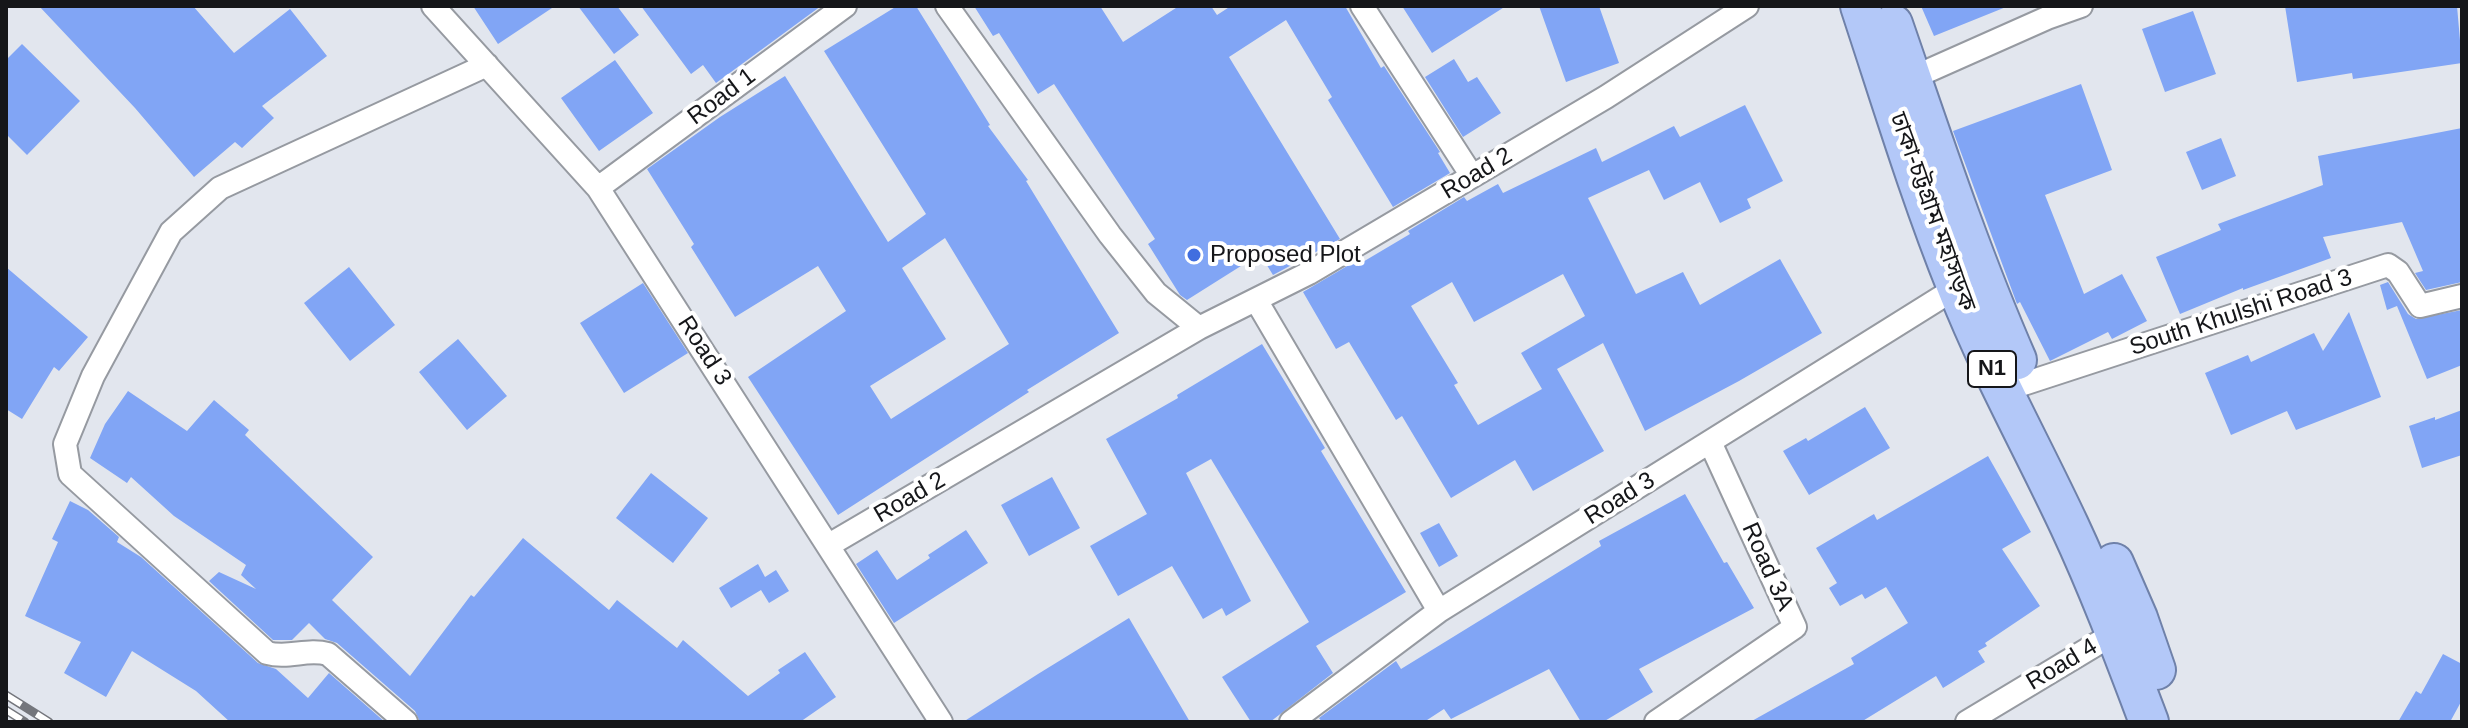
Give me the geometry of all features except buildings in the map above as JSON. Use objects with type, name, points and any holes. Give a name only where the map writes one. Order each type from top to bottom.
[{"type":"highway","name":"ঢাকা-চট্টগ্রাম মহাসড়ক","points":[[1860,6],[1956,288],[2085,500],[2138,618],[2175,722]]},
{"type":"highway","name":"ঢাকা-চট্টগ্রাম মহাসড়ক","points":[[1886,6],[1983,280],[2014,387],[2149,722]]},
{"type":"street","name":"Road 3","points":[[433,6],[598,188],[941,722]]},
{"type":"street","name":"Road 1","points":[[598,188],[845,6]]},
{"type":"street","points":[[947,6],[1110,235],[1156,293],[1199,328]]},
{"type":"street","points":[[1362,6],[1472,176]]},
{"type":"street","name":"Road 2","points":[[829,545],[1199,328],[1309,273],[1606,97],[1747,6]]},
{"type":"street","points":[[1912,78],[2081,6]]},
{"type":"street","points":[[406,722],[328,654],[314,650],[284,658],[267,653],[70,474],[65,444],[93,376],[171,232],[220,188],[487,65]]},
{"type":"street","name":"South Khulshi Road 3","points":[[2014,387],[2388,265],[2398,272],[2420,306],[2462,296]]},
{"type":"street","name":"Road 3","points":[[1291,722],[1439,611],[1956,288]]},
{"type":"street","points":[[1256,300],[1439,611]]},
{"type":"street","name":"Road 3A","points":[[1656,722],[1795,627],[1710,442]]},
{"type":"street","name":"Road 4","points":[[1967,722],[2115,633]]},
{"type":"railway","points":[[6,695],[49,722]]},
{"type":"railway","points":[[6,710],[25,722]]},
{"type":"place","name":"Proposed Plot","points":[[1194,255]]}]
